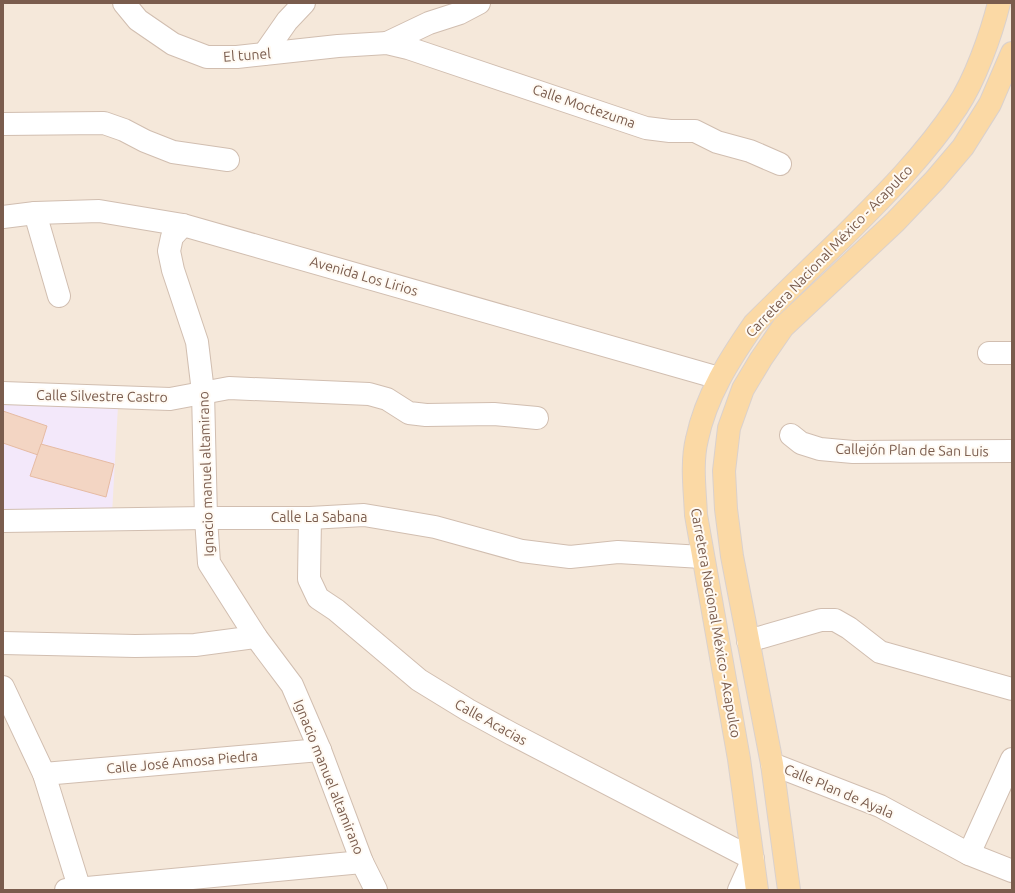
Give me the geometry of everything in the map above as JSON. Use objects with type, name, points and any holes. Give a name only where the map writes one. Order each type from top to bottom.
[{"type":"main road","name":"Carretera Nacional México - Acapulco","points":[[757,890],[739,759],[702,557],[696,515],[694,475],[696,440],[707,406],[719,378],[737,347],[754,324],[880,200],[921,156],[957,106],[974,75],[996,16],[999,3]]},
{"type":"main road","name":"Carretera Nacional México - Acapulco","points":[[789,890],[772,764],[732,556],[726,509],[724,471],[729,428],[743,389],[760,359],[783,327],[895,222],[935,180],[963,147],[990,104],[1012,53]]},
{"type":"street","name":"El tunel","points":[[124,3],[138,20],[173,44],[207,57],[230,57],[338,46],[388,43]]},
{"type":"street","points":[[264,54],[287,21],[304,3]]},
{"type":"street","points":[[388,43],[429,23],[460,13],[479,3]]},
{"type":"street","name":"Calle Moctezuma","points":[[388,43],[408,48],[627,120],[646,128],[670,131],[695,131],[717,142],[750,151],[780,164]]},
{"type":"street","points":[[3,124],[104,123],[174,152],[228,160]]},
{"type":"street","name":"Avenida Los Lirios","points":[[3,217],[35,213],[99,211],[183,224],[719,378]]},
{"type":"street","points":[[35,213],[59,296]]},
{"type":"street","name":"Ignacio manuel altamirano","points":[[183,224],[172,237],[169,251],[173,270],[197,342],[203,392],[206,518],[209,563],[256,637],[292,685],[320,750],[362,862],[376,890]]},
{"type":"street","points":[[989,353],[1012,353]]},
{"type":"street","name":"Calle Silvestre Castro","points":[[3,393],[170,399],[229,388],[369,394],[387,399],[409,413],[426,415],[494,414],[537,418]]},
{"type":"street","name":"Callejón Plan de San Luis","points":[[791,435],[801,443],[820,449],[853,452],[1012,451]]},
{"type":"street","name":"Calle La Sabana","points":[[3,521],[310,518],[364,515],[435,527],[522,552],[570,557],[618,552],[702,557]]},
{"type":"street","name":"Calle Acacias","points":[[310,518],[309,579],[318,598],[336,610],[419,680],[468,710],[512,734],[753,859]]},
{"type":"street","points":[[748,641],[821,620],[835,620],[880,652],[1012,689]]},
{"type":"street","points":[[3,643],[135,646],[195,645],[256,637]]},
{"type":"street","points":[[3,687],[44,774],[75,889],[362,862]]},
{"type":"street","name":"Calle José Amosa Piedra","points":[[44,774],[320,750]]},
{"type":"street","points":[[969,854],[1012,759]]},
{"type":"street","name":"Calle Plan de Ayala","points":[[772,764],[880,806],[969,854],[1012,871]]},
{"type":"street","points":[[740,890],[753,859]]},
{"type":"shaded area","points":[[3,3],[1012,3],[1012,890],[3,890]]},
{"type":"shaded area","points":[[3,401],[118,406],[112,514],[3,516]]},
{"type":"building","points":[[3,411],[47,426],[38,455],[3,443]]},
{"type":"building","points":[[41,444],[114,464],[106,497],[30,476]]}]
